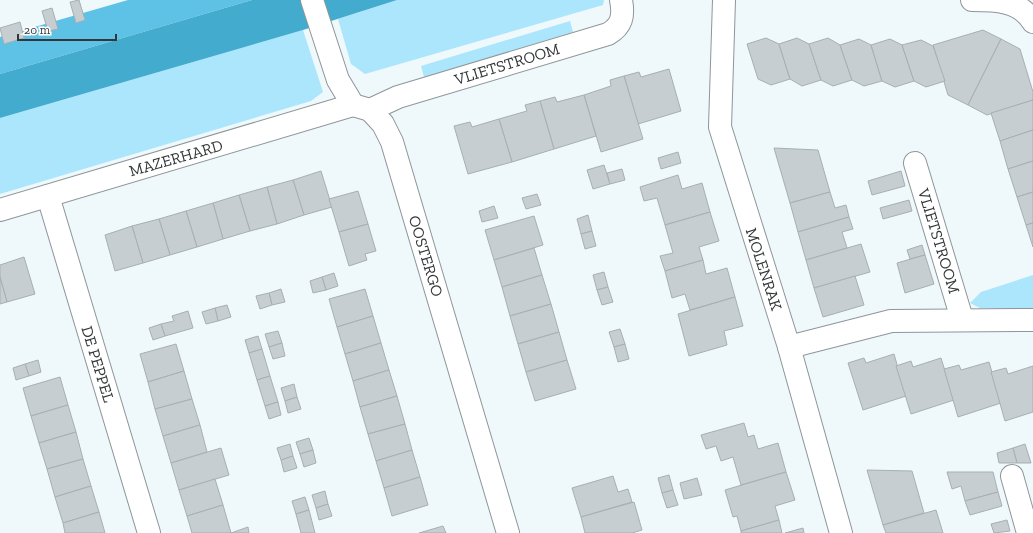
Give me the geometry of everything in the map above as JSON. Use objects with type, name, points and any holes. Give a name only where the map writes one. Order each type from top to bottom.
[{"type":"street","name":"OOSTERGO","points":[[312,0],[338,80],[361,108],[383,124],[392,142],[508,533]]},
{"type":"street","name":"VLIETSTROOM","points":[[361,108],[608,34],[617,29],[620,23],[623,11],[621,0]]},
{"type":"street","name":"MOLENRAK","points":[[724,0],[720,127],[789,347],[841,533]]},
{"type":"street","points":[[972,0],[1009,2],[1022,8],[1033,22]]},
{"type":"street","name":"MAZERHARD","points":[[0,210],[361,108]]},
{"type":"street","name":"VLIETSTROOM","points":[[916,163],[962,319]]},
{"type":"street","name":"DE PEPPEL","points":[[48,196],[149,533]]},
{"type":"street","name":"VLIETSTROOM","points":[[789,347],[891,321],[962,319],[1033,320]]},
{"type":"street","points":[[1012,476],[1028,533]]},
{"type":"shaded area","points":[[128,0],[252,0],[0,74],[0,37]]},
{"type":"shaded area","points":[[252,0],[397,0],[303,30],[0,118],[0,74]]},
{"type":"shaded area","points":[[397,0],[604,0],[603,5],[365,74],[351,64],[338,19]]},
{"type":"shaded area","points":[[570,21],[573,32],[424,77],[421,66]]},
{"type":"shaded area","points":[[303,30],[323,92],[311,101],[0,194],[0,118]]},
{"type":"shaded area","points":[[1033,275],[1033,309],[980,308],[970,303],[981,292]]},
{"type":"building","points":[[79,0],[85,20],[76,23],[70,2]]},
{"type":"building","points":[[52,8],[58,29],[48,31],[42,11]]},
{"type":"building","points":[[20,22],[24,38],[4,44],[0,28]]},
{"type":"building","points":[[983,30],[1001,39],[968,105],[948,95],[933,45]]},
{"type":"building","points":[[766,38],[779,44],[790,79],[771,85],[758,79],[747,44]]},
{"type":"building","points":[[797,38],[809,44],[821,80],[802,86],[790,79],[779,44]]},
{"type":"building","points":[[828,38],[840,45],[852,80],[833,86],[821,80],[809,44]]},
{"type":"building","points":[[859,39],[871,45],[882,81],[864,86],[852,80],[840,45]]},
{"type":"building","points":[[890,39],[902,45],[914,81],[895,87],[882,81],[871,45]]},
{"type":"building","points":[[1001,39],[1020,49],[1033,92],[1033,100],[987,115],[968,105]]},
{"type":"building","points":[[921,40],[933,46],[945,81],[926,87],[914,81],[902,45]]},
{"type":"building","points":[[669,69],[681,111],[638,124],[624,76],[639,72],[641,77]]},
{"type":"building","points":[[624,76],[643,139],[601,152],[584,95],[611,86],[610,80]]},
{"type":"building","points":[[584,95],[596,136],[554,149],[540,101],[555,97],[557,102]]},
{"type":"building","points":[[1033,100],[1033,130],[1000,141],[991,113]]},
{"type":"building","points":[[540,101],[554,149],[512,162],[499,119],[527,111],[525,105]]},
{"type":"building","points":[[499,119],[512,162],[468,174],[454,126],[470,122],[472,127]]},
{"type":"building","points":[[1033,130],[1033,161],[1008,169],[1000,141]]},
{"type":"building","points":[[774,148],[818,150],[830,192],[790,203]]},
{"type":"building","points":[[678,152],[681,163],[661,169],[658,158]]},
{"type":"building","points":[[1033,161],[1033,192],[1017,197],[1008,169]]},
{"type":"building","points":[[604,165],[610,184],[593,189],[587,170]]},
{"type":"building","points":[[622,169],[625,180],[610,184],[607,173]]},
{"type":"building","points":[[321,171],[332,207],[304,215],[293,180]]},
{"type":"building","points":[[901,171],[905,186],[872,195],[868,181]]},
{"type":"building","points":[[678,175],[682,189],[702,183],[710,212],[665,225],[657,198],[644,201],[640,187]]},
{"type":"building","points":[[293,180],[304,215],[277,224],[267,187]]},
{"type":"building","points":[[267,187],[277,224],[250,231],[239,195]]},
{"type":"building","points":[[358,191],[368,224],[339,232],[329,199]]},
{"type":"building","points":[[830,192],[835,208],[846,205],[849,217],[798,232],[790,203]]},
{"type":"building","points":[[1033,192],[1033,223],[1026,225],[1017,197]]},
{"type":"building","points":[[537,194],[541,205],[526,209],[522,198]]},
{"type":"building","points":[[239,195],[250,231],[223,239],[213,203]]},
{"type":"building","points":[[909,200],[912,211],[883,219],[880,208]]},
{"type":"building","points":[[213,203],[223,239],[197,247],[186,211]]},
{"type":"building","points":[[494,206],[498,218],[482,222],[479,211]]},
{"type":"building","points":[[186,211],[197,247],[170,255],[159,219]]},
{"type":"building","points":[[710,212],[719,241],[699,247],[703,260],[665,271],[660,256],[673,253],[665,225]]},
{"type":"building","points":[[588,215],[592,231],[581,234],[577,219]]},
{"type":"building","points":[[534,216],[543,245],[494,260],[485,230]]},
{"type":"building","points":[[849,217],[853,229],[842,232],[847,248],[806,260],[798,232]]},
{"type":"building","points":[[159,219],[170,255],[143,263],[132,226]]},
{"type":"building","points":[[1033,223],[1033,247],[1026,225]]},
{"type":"building","points":[[368,224],[376,251],[365,254],[367,260],[349,266],[339,232]]},
{"type":"building","points":[[132,226],[143,263],[115,271],[105,235]]},
{"type":"building","points":[[592,231],[596,246],[585,249],[581,234]]},
{"type":"building","points":[[861,244],[870,272],[814,288],[806,260]]},
{"type":"building","points":[[922,245],[925,255],[910,259],[907,250]]},
{"type":"building","points":[[534,248],[542,275],[502,287],[494,260]]},
{"type":"building","points":[[925,255],[934,284],[905,293],[897,263]]},
{"type":"building","points":[[24,257],[35,294],[7,302],[0,277],[0,265]]},
{"type":"building","points":[[703,260],[706,274],[727,268],[735,297],[690,310],[685,294],[672,298],[665,271]]},
{"type":"building","points":[[604,272],[608,287],[597,290],[593,275]]},
{"type":"building","points":[[334,273],[338,286],[326,290],[322,277]]},
{"type":"building","points":[[542,275],[551,304],[510,316],[502,287]]},
{"type":"building","points":[[855,276],[864,305],[823,317],[814,288]]},
{"type":"building","points":[[0,277],[7,302],[0,304]]},
{"type":"building","points":[[322,277],[326,290],[313,293],[310,281]]},
{"type":"building","points":[[608,287],[613,302],[602,305],[597,290]]},
{"type":"building","points":[[281,289],[285,302],[272,305],[269,293]]},
{"type":"building","points":[[365,289],[373,316],[337,327],[329,299]]},
{"type":"building","points":[[269,293],[272,305],[260,309],[256,296]]},
{"type":"building","points":[[735,297],[743,326],[724,331],[727,345],[689,356],[678,314]]},
{"type":"building","points":[[551,304],[559,332],[518,344],[510,316]]},
{"type":"building","points":[[227,305],[231,317],[218,321],[215,308]]},
{"type":"building","points":[[215,308],[218,321],[206,324],[202,312]]},
{"type":"building","points":[[188,311],[193,328],[165,336],[161,324],[174,321],[172,316]]},
{"type":"building","points":[[373,316],[381,343],[345,354],[337,327]]},
{"type":"building","points":[[161,324],[165,336],[153,340],[149,328]]},
{"type":"building","points":[[620,329],[625,344],[614,347],[609,332]]},
{"type":"building","points":[[278,331],[282,343],[269,347],[265,334]]},
{"type":"building","points":[[559,332],[567,360],[526,372],[518,344]]},
{"type":"building","points":[[258,336],[262,349],[249,353],[245,340]]},
{"type":"building","points":[[282,343],[285,356],[273,359],[269,347]]},
{"type":"building","points":[[381,343],[389,370],[353,381],[345,354]]},
{"type":"building","points":[[176,344],[184,371],[148,382],[140,354]]},
{"type":"building","points":[[625,344],[629,359],[618,362],[614,347]]},
{"type":"building","points":[[262,349],[270,376],[257,380],[249,353]]},
{"type":"building","points":[[894,354],[906,396],[863,410],[848,363],[864,358],[866,363]]},
{"type":"building","points":[[941,358],[954,400],[911,414],[896,366],[911,361],[913,367]]},
{"type":"building","points":[[38,360],[41,372],[29,376],[25,364]]},
{"type":"building","points":[[567,360],[576,389],[535,401],[526,372]]},
{"type":"building","points":[[989,362],[1001,403],[958,417],[944,369],[959,365],[961,370]]},
{"type":"building","points":[[25,364],[29,376],[16,380],[13,368]]},
{"type":"building","points":[[1033,366],[1033,412],[1005,421],[991,372],[1006,368],[1008,374]]},
{"type":"building","points":[[389,370],[397,396],[360,407],[353,381]]},
{"type":"building","points":[[184,371],[192,399],[155,409],[148,382]]},
{"type":"building","points":[[270,376],[278,402],[265,406],[257,380]]},
{"type":"building","points":[[60,377],[68,405],[31,416],[23,388]]},
{"type":"building","points":[[294,384],[297,397],[285,401],[281,388]]},
{"type":"building","points":[[397,396],[405,424],[368,434],[360,407]]},
{"type":"building","points":[[297,397],[301,409],[288,413],[285,401]]},
{"type":"building","points":[[192,399],[200,425],[163,436],[155,409]]},
{"type":"building","points":[[278,402],[281,415],[269,419],[265,406]]},
{"type":"building","points":[[68,405],[76,432],[39,443],[31,416]]},
{"type":"building","points":[[744,423],[748,437],[754,435],[758,449],[778,443],[786,472],[741,485],[733,457],[721,461],[716,446],[706,449],[701,435]]},
{"type":"building","points":[[405,424],[412,450],[376,461],[368,434]]},
{"type":"building","points":[[200,425],[207,452],[171,463],[163,436]]},
{"type":"building","points":[[76,432],[83,459],[47,469],[39,443]]},
{"type":"building","points":[[309,438],[313,450],[300,454],[296,442]]},
{"type":"building","points":[[290,444],[293,456],[281,460],[277,448]]},
{"type":"building","points":[[1025,444],[1031,463],[1017,463],[1013,448]]},
{"type":"building","points":[[221,448],[229,475],[179,490],[171,463]]},
{"type":"building","points":[[1013,448],[1017,463],[999,463],[997,453]]},
{"type":"building","points":[[313,450],[316,463],[304,467],[300,454]]},
{"type":"building","points":[[412,450],[420,477],[384,488],[376,461]]},
{"type":"building","points":[[293,456],[297,468],[284,472],[281,460]]},
{"type":"building","points":[[83,459],[91,486],[55,497],[47,469]]},
{"type":"building","points":[[867,470],[912,471],[924,513],[883,525]]},
{"type":"building","points":[[786,472],[795,500],[775,506],[779,520],[741,531],[737,516],[733,517],[725,490]]},
{"type":"building","points":[[947,472],[993,472],[998,492],[965,501],[961,486],[952,489]]},
{"type":"building","points":[[669,475],[673,490],[662,493],[658,478]]},
{"type":"building","points":[[613,476],[618,492],[628,489],[632,502],[581,517],[572,488]]},
{"type":"building","points":[[420,477],[428,505],[392,516],[384,488]]},
{"type":"building","points":[[697,478],[702,495],[684,499],[680,483]]},
{"type":"building","points":[[215,479],[223,505],[187,516],[179,490]]},
{"type":"building","points":[[91,486],[99,512],[63,523],[55,497]]},
{"type":"building","points":[[673,490],[678,505],[667,508],[662,493]]},
{"type":"building","points":[[325,491],[328,504],[316,508],[312,495]]},
{"type":"building","points":[[998,492],[1002,506],[970,515],[965,501]]},
{"type":"building","points":[[305,497],[309,510],[296,514],[292,501]]},
{"type":"building","points":[[634,502],[642,530],[632,533],[585,533],[581,517]]},
{"type":"building","points":[[328,504],[332,516],[319,520],[316,508]]},
{"type":"building","points":[[223,505],[231,533],[192,533],[187,516]]},
{"type":"building","points":[[309,510],[315,533],[301,533],[296,514]]},
{"type":"building","points":[[936,510],[943,533],[886,533],[883,525]]},
{"type":"building","points":[[99,512],[105,533],[65,533],[63,523]]},
{"type":"building","points":[[779,520],[782,533],[741,533],[741,531]]},
{"type":"building","points":[[1007,520],[1010,531],[994,533],[991,524]]},
{"type":"building","points":[[443,526],[446,533],[419,533]]},
{"type":"building","points":[[248,527],[249,533],[231,533]]},
{"type":"building","points":[[803,528],[804,533],[785,533]]}]
